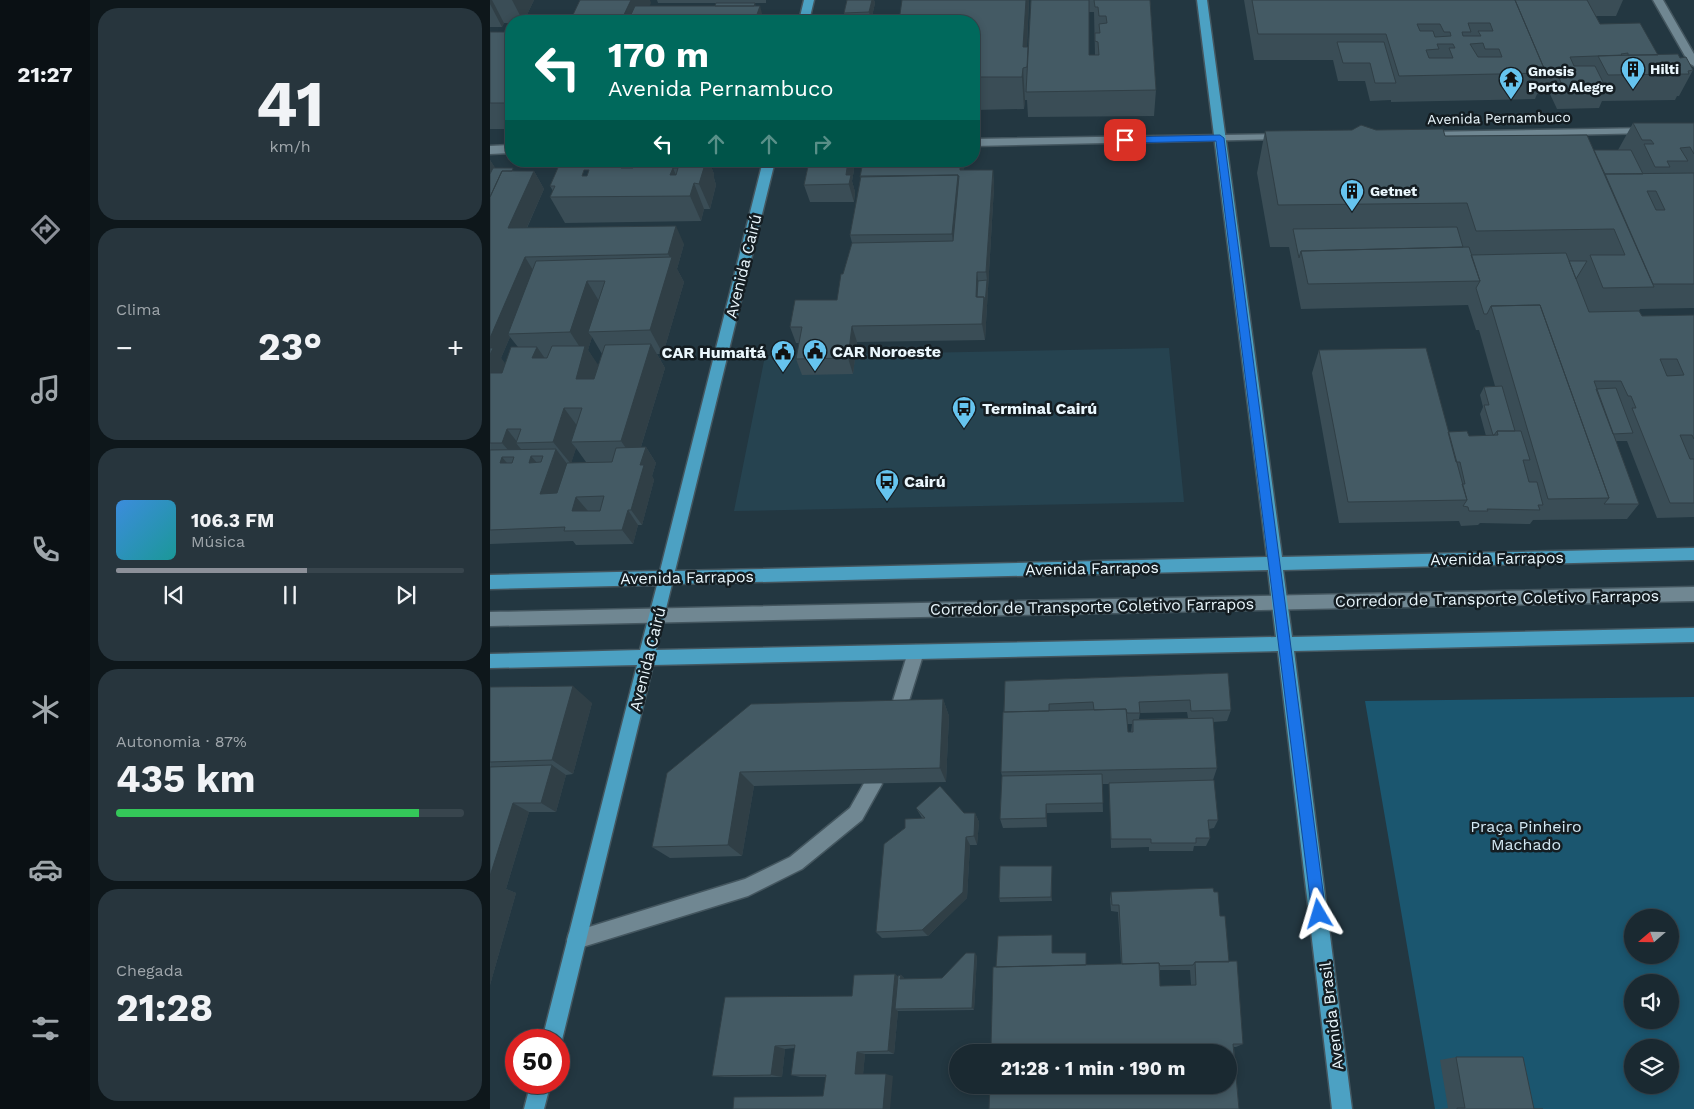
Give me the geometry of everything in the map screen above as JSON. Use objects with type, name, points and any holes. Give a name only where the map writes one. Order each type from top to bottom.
[{"type":"main road","points":[[805,15],[809,0]]},
{"type":"main road","name":"Avenida Brasil","points":[[1202,0],[1280,602],[1342,1109]]},
{"type":"main road","name":"Avenida Cairú","points":[[555,1029],[768,167]]},
{"type":"main road","name":"Avenida Farrapos","points":[[490,582],[1694,554]]},
{"type":"main road","points":[[490,660],[1694,635]]},
{"type":"main road","points":[[534,1109],[538,1094]]},
{"type":"street","points":[[1658,0],[1694,63]]},
{"type":"street","name":"Avenida Pernambuco","points":[[1416,135],[1664,130]]},
{"type":"street","points":[[980,142],[1298,137]]},
{"type":"street","points":[[490,150],[505,150]]},
{"type":"street","name":"Corredor de Transporte Coletivo Farrapos","points":[[490,619],[1694,594]]},
{"type":"street","points":[[896,717],[916,652]]},
{"type":"street","points":[[576,940],[748,887],[796,863],[856,814],[873,784]]},
{"type":"shaded area","name":"Terminal Cairú","points":[[1169,348],[1184,502],[734,511],[765,356]]},
{"type":"green space","name":"Praça Pinheiro Machado","points":[[1694,697],[1694,1109],[1435,1109],[1365,701]]},
{"type":"building","points":[[580,0],[631,0],[624,15],[573,15]]},
{"type":"building","points":[[847,0],[872,0],[869,12],[844,13]]},
{"type":"building","points":[[902,0],[1026,0],[1023,47],[1028,47],[1027,67],[1023,68],[1022,77],[980,77],[980,15],[900,15]]},
{"type":"building","points":[[1031,0],[1089,0],[1089,55],[1099,55],[1095,33],[1100,33],[1099,24],[1107,23],[1106,16],[1099,16],[1098,7],[1095,7],[1094,0],[1150,0],[1156,90],[1026,92]]},
{"type":"building","points":[[1252,0],[1515,0],[1546,73],[1399,76],[1386,34],[1258,34]],"holes":[[[1468,23],[1490,23],[1493,31],[1478,31],[1481,36],[1463,36],[1462,32],[1471,32]],[[1417,24],[1440,24],[1444,32],[1450,32],[1451,36],[1435,37],[1433,31],[1420,31]],[[1483,43],[1485,49],[1499,49],[1502,57],[1478,57],[1470,44]],[[1437,44],[1453,44],[1455,48],[1449,48],[1453,58],[1429,58],[1426,50],[1439,49]]]},
{"type":"building","points":[[1515,0],[1587,0],[1600,24],[1640,23],[1658,55],[1628,55],[1628,53],[1622,55],[1570,57],[1574,66],[1595,66],[1607,90],[1565,91],[1558,76],[1545,76],[1546,73]]},
{"type":"building","points":[[716,3],[755,3],[754,6],[715,6]]},
{"type":"building","points":[[635,6],[760,6],[757,15],[631,15]]},
{"type":"building","points":[[490,32],[505,32],[505,103],[490,103]]},
{"type":"building","points":[[1337,42],[1384,42],[1396,83],[1375,83],[1370,63],[1343,63]]},
{"type":"building","points":[[1678,54],[1680,58],[1686,57],[1693,70],[1688,71],[1689,74],[1608,75],[1598,56]]},
{"type":"building","points":[[1633,123],[1694,123],[1694,154],[1690,147],[1680,148],[1688,161],[1667,161],[1670,167],[1655,167],[1644,144],[1654,144],[1651,140],[1642,140]]},
{"type":"building","points":[[1361,125],[1376,130],[1443,129],[1445,136],[1587,135],[1654,287],[1603,288],[1590,255],[1625,255],[1614,229],[1476,231],[1467,203],[1278,205],[1265,131],[1352,130]]},
{"type":"building","points":[[1594,150],[1631,150],[1643,174],[1605,174]]},
{"type":"building","points":[[558,167],[704,167],[699,184],[694,183],[690,196],[550,197],[555,186],[550,186]],"holes":[[[673,168],[678,168],[676,175],[670,175]],[[584,170],[589,170],[587,176],[582,176]]]},
{"type":"building","points":[[808,167],[847,167],[846,175],[851,175],[849,184],[804,185]]},
{"type":"building","points":[[862,167],[960,167],[960,170],[993,170],[986,272],[977,272],[976,297],[984,297],[982,324],[852,326],[848,358],[796,359],[802,327],[790,327],[795,300],[837,300],[841,274],[843,274],[852,243],[953,241],[958,175],[860,177]]},
{"type":"building","points":[[493,168],[513,168],[512,171],[502,171],[490,197],[490,174]]},
{"type":"building","points":[[502,171],[534,171],[508,228],[676,226],[668,254],[525,257],[490,338],[490,197]]},
{"type":"building","points":[[1694,173],[1694,284],[1653,284],[1605,174]],"holes":[[[1647,191],[1656,191],[1665,210],[1656,210]]]},
{"type":"building","points":[[958,175],[952,234],[850,235],[861,176]]},
{"type":"building","points":[[1457,227],[1463,247],[1301,251],[1299,258],[1293,229]]},
{"type":"building","points":[[1469,247],[1480,281],[1308,284],[1301,251]]},
{"type":"building","points":[[1566,253],[1589,312],[1639,311],[1642,316],[1694,315],[1694,439],[1692,435],[1680,435],[1690,459],[1694,459],[1694,503],[1670,503],[1632,408],[1636,408],[1621,381],[1594,381],[1639,504],[1604,504],[1609,498],[1540,305],[1491,306],[1487,314],[1484,314],[1476,288],[1480,281],[1471,255]],"holes":[[[1660,359],[1677,359],[1684,375],[1667,376]]]},
{"type":"building","points":[[672,257],[650,330],[588,332],[605,281],[587,281],[570,332],[508,334],[536,261]]},
{"type":"building","points":[[1569,261],[1587,261],[1576,279]]},
{"type":"building","points":[[987,280],[985,305],[984,297],[977,297],[978,281]]},
{"type":"building","points":[[1540,305],[1609,498],[1548,499],[1491,306]]},
{"type":"building","points":[[651,344],[621,441],[571,442],[582,408],[564,408],[553,442],[516,443],[521,429],[507,429],[502,443],[490,443],[490,373],[502,373],[511,347],[537,347],[532,358],[547,358],[552,346],[585,346],[576,379],[594,379],[605,345]]},
{"type":"building","points":[[1426,348],[1467,500],[1348,502],[1319,350]]},
{"type":"building","points":[[1502,386],[1515,431],[1497,431],[1493,435],[1484,405],[1489,405],[1484,387]]},
{"type":"building","points":[[1616,388],[1633,433],[1613,434],[1596,389]]},
{"type":"building","points":[[1467,431],[1469,436],[1498,435],[1497,431],[1521,431],[1530,460],[1523,460],[1529,482],[1537,482],[1543,505],[1538,505],[1540,510],[1487,509],[1488,511],[1469,511],[1468,507],[1463,506],[1467,500],[1462,484],[1465,484],[1460,462],[1456,462],[1448,432]]},
{"type":"building","points":[[646,447],[640,465],[644,465],[631,510],[628,510],[622,530],[564,531],[565,527],[490,530],[490,450],[556,449],[540,494],[557,493],[567,463],[612,462],[616,448]],"holes":[[[531,456],[543,456],[541,462],[529,463]],[[502,457],[514,457],[512,463],[500,463]],[[604,496],[600,511],[572,511],[576,497]]]},
{"type":"building","points":[[1228,673],[1231,710],[1191,711],[1190,700],[1139,702],[1140,713],[1127,713],[1126,709],[1094,710],[1093,702],[1049,704],[1049,711],[1004,712],[1005,681]]},
{"type":"building","points":[[573,686],[552,760],[490,762],[490,687]]},
{"type":"building","points":[[943,699],[940,768],[740,772],[728,845],[652,847],[667,773],[751,704]]},
{"type":"building","points":[[1126,709],[1128,732],[1133,732],[1133,720],[1213,718],[1217,768],[1001,772],[1003,712]]},
{"type":"building","points":[[552,765],[541,803],[513,803],[490,876],[490,767]]},
{"type":"building","points":[[1102,774],[1103,803],[1046,804],[1046,818],[1000,819],[1002,776]]},
{"type":"building","points":[[1214,780],[1218,820],[1208,820],[1210,838],[1196,838],[1196,843],[1151,843],[1151,839],[1111,839],[1109,783]]},
{"type":"building","points":[[940,786],[964,813],[975,813],[974,836],[966,837],[963,892],[922,930],[876,932],[884,844],[905,828],[905,819],[925,818],[916,808]]},
{"type":"building","points":[[1000,866],[1052,866],[1051,897],[999,898]]},
{"type":"building","points":[[1213,888],[1214,892],[1218,892],[1220,916],[1225,916],[1229,962],[1195,962],[1193,965],[1160,966],[1159,963],[1122,964],[1119,905],[1112,905],[1111,892]]},
{"type":"building","points":[[1052,935],[1052,953],[1086,953],[1086,965],[996,967],[998,936]]},
{"type":"building","points":[[966,953],[975,953],[972,1008],[895,1009],[898,976],[901,975],[900,979],[942,978]]},
{"type":"building","points":[[1237,961],[1243,1044],[991,1044],[993,967],[1159,963],[1160,986],[1196,985],[1195,962]]},
{"type":"building","points":[[895,974],[888,1051],[857,1052],[855,1074],[886,1074],[883,1109],[733,1109],[734,1097],[823,1096],[826,1075],[791,1075],[795,1045],[775,1046],[771,1075],[712,1076],[725,997],[852,996],[854,975]]},
{"type":"building","points":[[1456,1057],[1523,1057],[1534,1109],[1457,1109],[1465,1108]]},
{"type":"building","points":[[1237,1087],[1239,1109],[989,1109],[990,1094],[1237,1094]]},
{"type":"place","name":"Hilti","points":[[1633,90]]},
{"type":"place","name":"Gnosis Porto Alegre","points":[[1511,100]]},
{"type":"place","name":"Getnet","points":[[1352,212]]},
{"type":"place","name":"CAR Noroeste","points":[[815,372]]},
{"type":"place","name":"CAR Humaitá","points":[[783,373]]},
{"type":"place","name":"Terminal Cairú","points":[[964,429]]},
{"type":"place","name":"Cairú","points":[[887,502]]},
{"type":"route","points":[[1125,140],[1220,138],[1319,914]]}]
